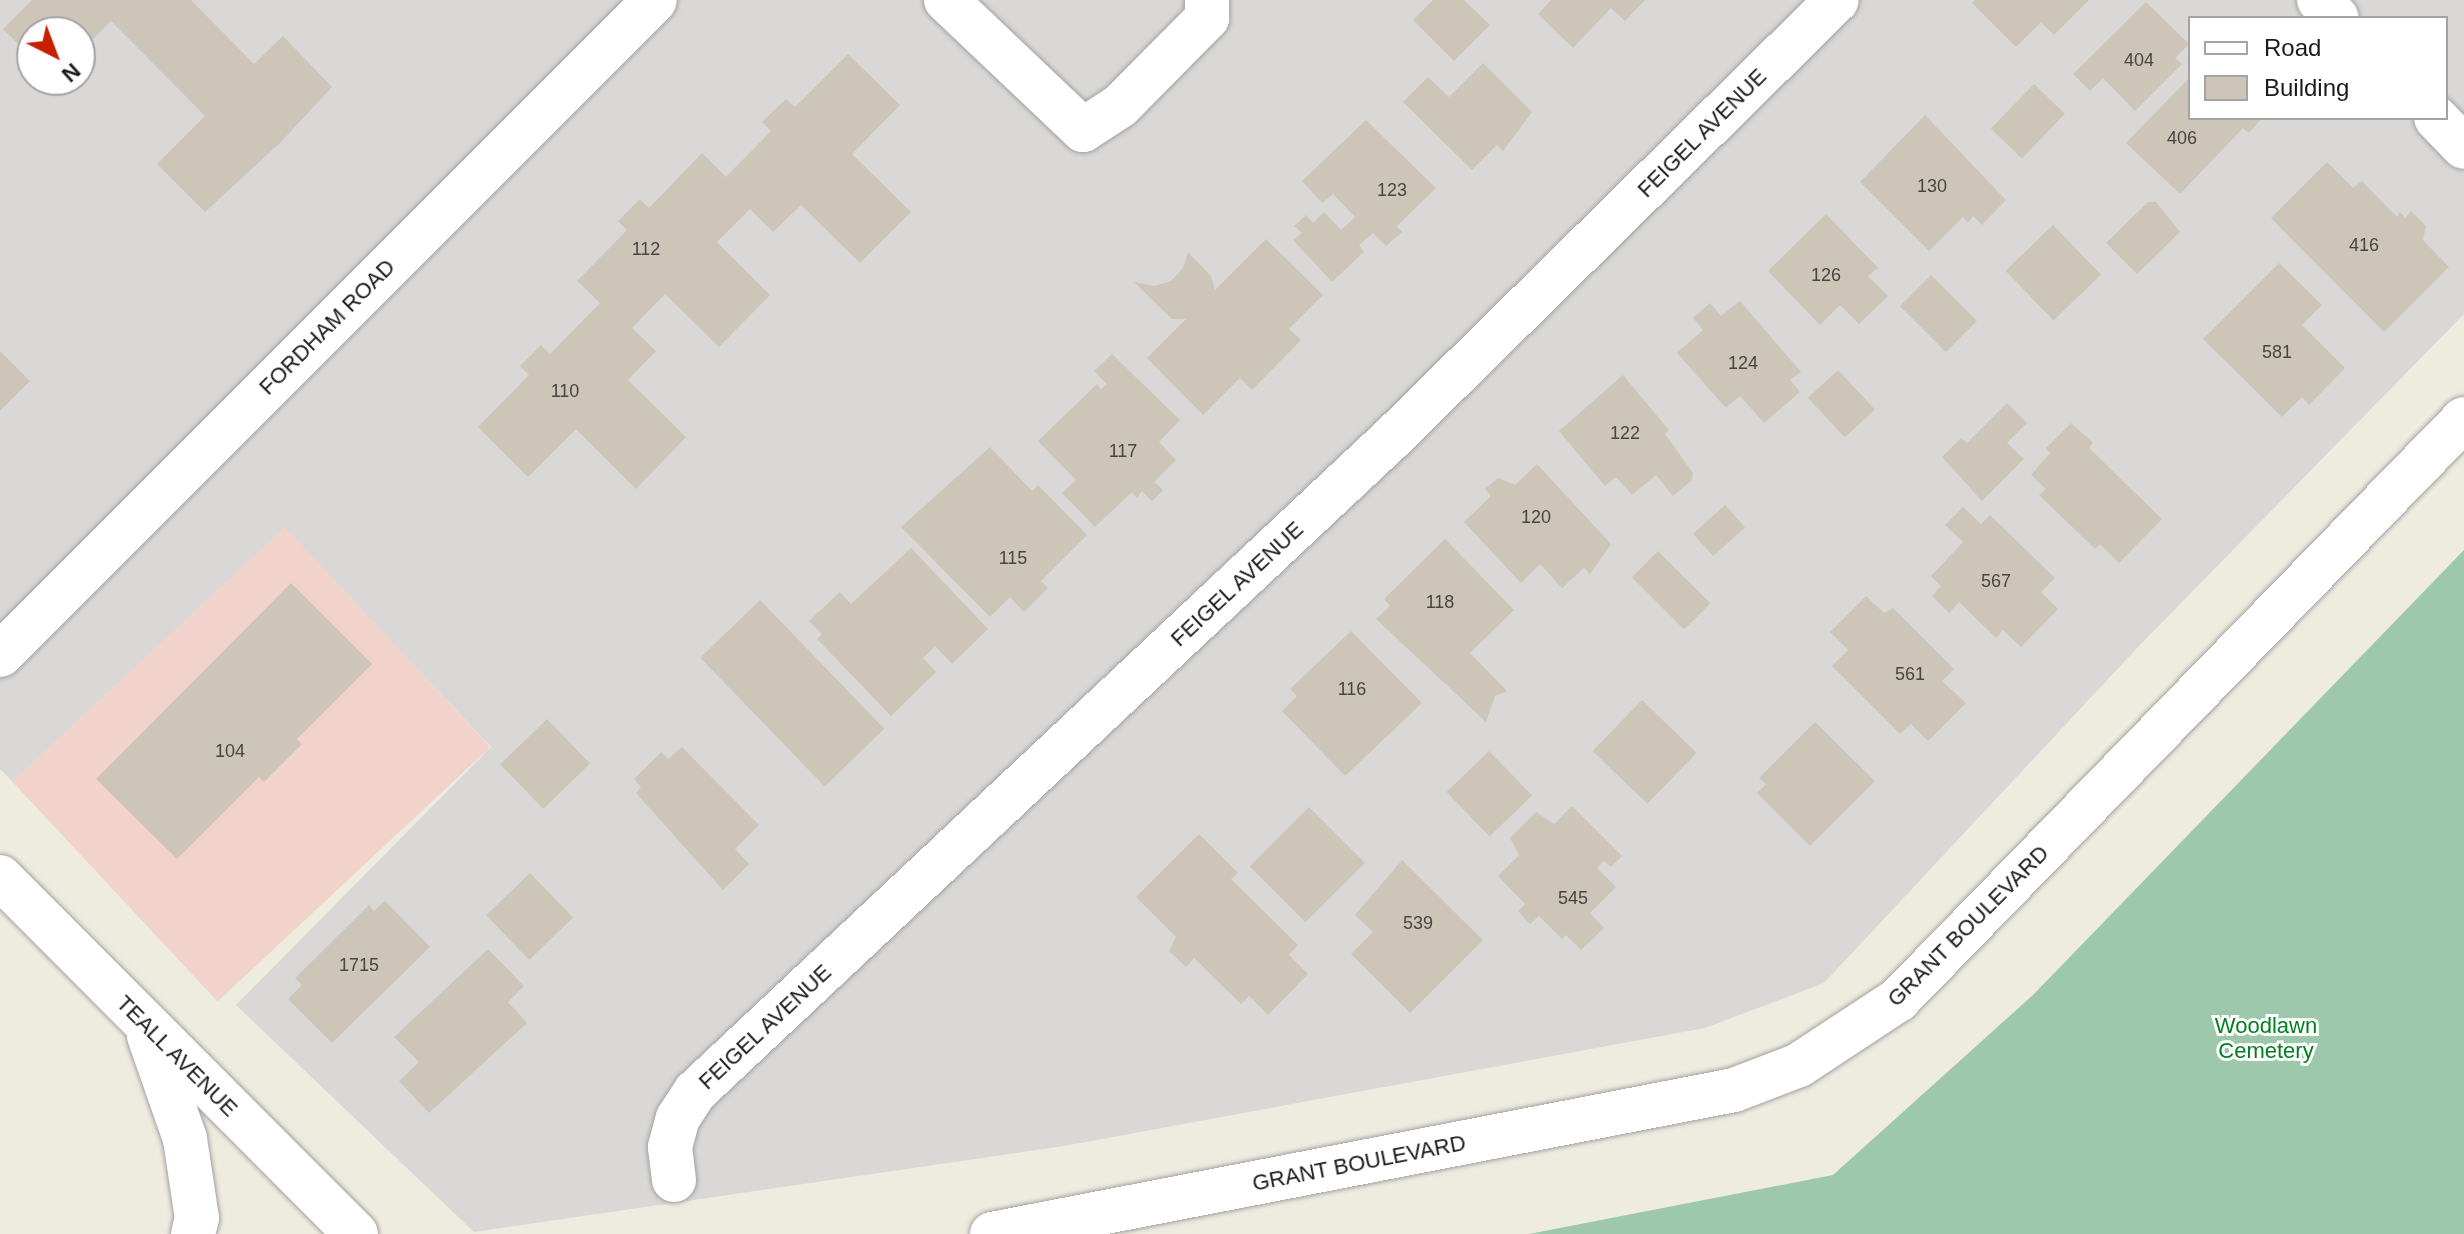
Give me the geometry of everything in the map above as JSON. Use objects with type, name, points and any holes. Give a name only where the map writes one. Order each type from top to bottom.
[{"type":"street","name":"FORDHAM ROAD","points":[[0,655],[655,0]]},
{"type":"street","points":[[946,0],[1083,130],[1120,106],[1207,18],[1207,0]]},
{"type":"street","name":"FEIGEL AVENUE","points":[[674,1180],[670,1147],[678,1118],[695,1092],[1392,438],[1837,0]]},
{"type":"street","points":[[2319,0],[2335,16]]},
{"type":"street","points":[[2438,120],[2464,147]]},
{"type":"street","name":"GRANT BOULEVARD","points":[[992,1234],[1734,1090],[1799,1065],[1898,1000],[2464,419]]},
{"type":"street","name":"TEALL AVENUE","points":[[0,877],[356,1234]]},
{"type":"street","points":[[146,1026],[185,1139],[197,1218],[193,1234]]},
{"type":"shaded area","points":[[0,0],[2464,0],[2464,314],[2138,647],[1824,983],[1705,1028],[1064,1146],[474,1232],[236,1005],[491,747],[284,528],[20,789],[0,769]]},
{"type":"shaded area","points":[[285,527],[490,747],[217,1002],[12,781]]},
{"type":"green space","name":"Woodlawn Cemetery","points":[[2464,550],[2464,1234],[1529,1234],[1833,1175],[2033,995]]},
{"type":"building","points":[[32,0],[191,0],[254,64],[283,36],[332,87],[281,142],[205,212],[157,164],[205,116],[111,21],[96,36],[96,16],[16,16]]},
{"type":"building","points":[[1433,0],[1464,0],[1490,25],[1454,61],[1413,20]]},
{"type":"building","points":[[1551,0],[1645,0],[1625,21],[1611,8],[1573,48],[1538,14]]},
{"type":"building","points":[[1975,0],[2089,0],[2054,35],[2041,22],[2016,47],[1972,3]]},
{"type":"building","points":[[2146,2],[2188,43],[2175,58],[2182,64],[2135,111],[2103,78],[2090,91],[2073,74]]},
{"type":"building","points":[[16,16],[16,42],[3,29]]},
{"type":"building","points":[[848,54],[900,105],[852,154],[911,212],[860,263],[801,205],[773,232],[750,209],[717,242],[770,295],[719,347],[665,294],[632,328],[656,351],[628,380],[686,437],[636,489],[576,429],[528,477],[478,427],[529,375],[520,366],[541,345],[550,354],[600,303],[577,281],[627,230],[618,221],[640,199],[649,208],[702,153],[726,177],[771,131],[762,122],[786,99],[795,107]]},
{"type":"building","points":[[1483,63],[1532,112],[1503,151],[1497,145],[1472,170],[1403,102],[1428,77],[1449,97]]},
{"type":"building","points":[[2188,79],[2188,120],[2260,120],[2249,133],[2243,128],[2180,194],[2126,143]]},
{"type":"building","points":[[2034,84],[2065,114],[2022,158],[1991,129]]},
{"type":"building","points":[[1925,115],[2006,200],[1982,225],[1973,216],[1968,223],[1963,217],[1929,251],[1860,182]]},
{"type":"building","points":[[1366,120],[1436,188],[1397,226],[1402,232],[1386,246],[1373,233],[1359,245],[1364,252],[1332,282],[1293,240],[1302,233],[1294,226],[1306,215],[1313,223],[1324,212],[1341,230],[1355,217],[1333,194],[1322,203],[1302,181]]},
{"type":"building","points":[[2327,162],[2353,188],[2362,181],[2397,217],[2400,212],[2405,218],[2411,211],[2426,226],[2423,240],[2449,267],[2384,332],[2271,218]]},
{"type":"building","points":[[2148,202],[2156,202],[2180,232],[2137,274],[2106,243]]},
{"type":"building","points":[[1826,214],[1878,268],[1868,276],[1888,296],[1859,324],[1840,305],[1820,325],[1768,271]]},
{"type":"building","points":[[2053,225],[2101,275],[2053,320],[2006,271]]},
{"type":"building","points":[[1266,239],[1323,295],[1289,329],[1301,340],[1252,390],[1240,378],[1203,415],[1147,358],[1186,319],[1172,319],[1134,282],[1155,286],[1171,281],[1183,268],[1188,252],[1211,276],[1215,290]]},
{"type":"building","points":[[2279,263],[2322,305],[2302,325],[2345,368],[2309,405],[2302,397],[2282,417],[2203,339]]},
{"type":"building","points":[[1931,275],[1977,321],[1946,352],[1900,306]]},
{"type":"building","points":[[1740,301],[1801,372],[1790,380],[1800,392],[1764,423],[1740,396],[1726,408],[1677,353],[1703,330],[1693,318],[1710,303],[1721,316]]},
{"type":"building","points":[[0,351],[30,381],[0,411]]},
{"type":"building","points":[[1112,354],[1180,420],[1159,442],[1176,460],[1154,482],[1163,490],[1152,501],[1142,491],[1137,498],[1132,492],[1095,527],[1062,493],[1076,480],[1038,441],[1097,384],[1101,389],[1107,384],[1094,371]]},
{"type":"building","points":[[1838,370],[1875,409],[1845,437],[1808,398]]},
{"type":"building","points":[[1623,375],[1669,430],[1665,434],[1693,473],[1692,480],[1673,496],[1656,475],[1632,495],[1616,477],[1605,486],[1559,431]]},
{"type":"building","points":[[2007,403],[2027,423],[2007,443],[2024,459],[1982,501],[1942,457],[1961,438],[1967,443]]},
{"type":"building","points":[[2071,423],[2093,443],[2089,448],[2162,519],[2119,563],[2100,544],[2095,549],[2039,495],[2046,489],[2031,475],[2050,453],[2046,448]]},
{"type":"building","points":[[990,447],[1032,491],[1038,485],[1087,535],[1041,581],[1048,588],[1024,612],[1010,597],[990,617],[901,527]]},
{"type":"building","points":[[1537,464],[1611,544],[1590,574],[1584,568],[1562,588],[1540,564],[1521,583],[1464,522],[1491,496],[1485,489],[1498,478],[1515,485]]},
{"type":"building","points":[[1725,505],[1745,527],[1713,556],[1693,534]]},
{"type":"building","points":[[1963,507],[1981,524],[1990,515],[2055,578],[2041,592],[2058,609],[2021,647],[2003,630],[1996,638],[1959,602],[1949,613],[1932,596],[1941,586],[1931,576],[1963,542],[1945,525]]},
{"type":"building","points":[[1445,539],[1514,610],[1470,653],[1507,691],[1495,696],[1486,722],[1376,619],[1390,606],[1384,599]]},
{"type":"building","points":[[911,548],[988,629],[952,664],[935,646],[923,658],[936,672],[891,716],[817,639],[822,634],[809,621],[840,592],[851,604]]},
{"type":"building","points":[[1658,551],[1710,603],[1684,629],[1632,577]]},
{"type":"building","points":[[291,583],[372,664],[297,739],[302,744],[264,782],[259,777],[177,859],[96,779]]},
{"type":"building","points":[[1866,596],[1884,613],[1893,608],[1954,669],[1942,681],[1966,703],[1928,741],[1911,724],[1900,734],[1832,666],[1848,650],[1830,632]]},
{"type":"building","points":[[760,600],[884,729],[825,786],[700,658]]},
{"type":"building","points":[[1351,631],[1422,703],[1345,776],[1282,711],[1297,696],[1290,689]]},
{"type":"building","points":[[1642,700],[1697,753],[1647,804],[1593,751]]},
{"type":"building","points":[[547,719],[590,764],[543,809],[500,764]]},
{"type":"building","points":[[1815,722],[1875,781],[1810,846],[1757,793],[1766,784],[1759,778]]},
{"type":"building","points":[[682,747],[759,825],[735,849],[749,864],[723,890],[636,793],[641,787],[634,779],[661,752],[668,759]]},
{"type":"building","points":[[1489,751],[1532,796],[1490,837],[1447,792]]},
{"type":"building","points":[[1572,806],[1622,856],[1611,867],[1604,861],[1597,868],[1616,887],[1590,913],[1604,928],[1581,950],[1566,935],[1562,939],[1539,916],[1530,924],[1518,911],[1525,904],[1498,876],[1519,855],[1510,838],[1536,812],[1554,824]]},
{"type":"building","points":[[1309,807],[1365,863],[1305,922],[1250,866]]},
{"type":"building","points":[[1199,834],[1238,873],[1231,879],[1298,945],[1289,955],[1308,974],[1268,1015],[1249,996],[1241,1004],[1194,958],[1186,967],[1169,951],[1176,937],[1136,897]]},
{"type":"building","points":[[1402,860],[1483,940],[1410,1013],[1351,954],[1373,932],[1355,915]]},
{"type":"building","points":[[530,873],[573,918],[529,960],[486,915]]},
{"type":"building","points":[[385,901],[430,947],[332,1043],[288,999],[302,985],[295,978],[369,905],[374,911]]},
{"type":"building","points":[[488,949],[524,986],[508,1002],[527,1023],[429,1113],[399,1081],[419,1062],[394,1037]]}]
